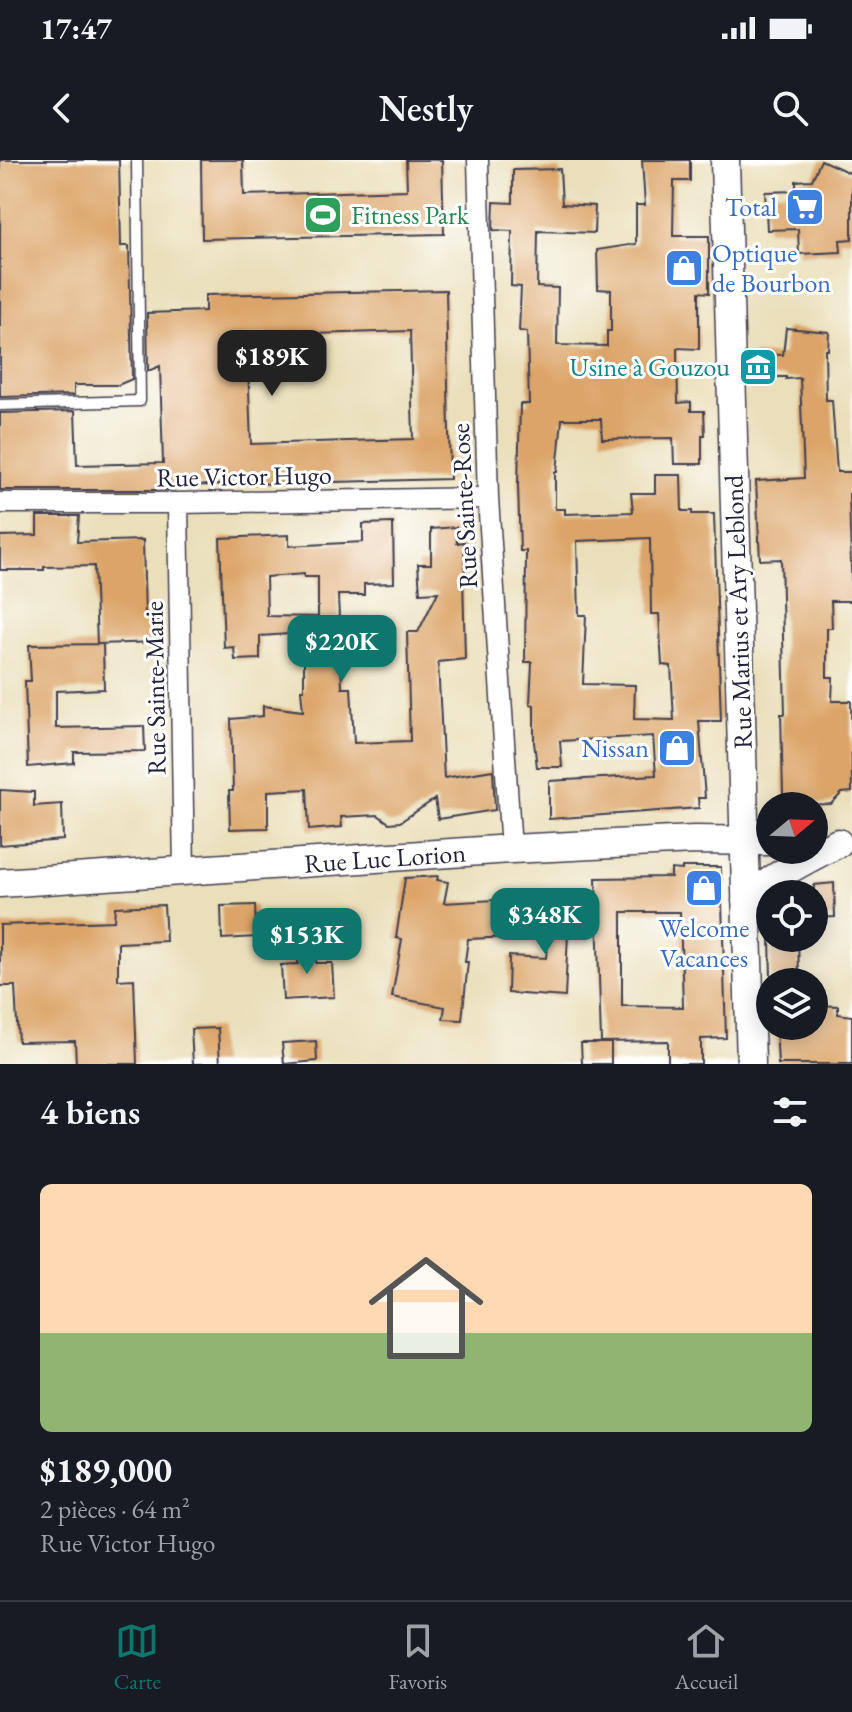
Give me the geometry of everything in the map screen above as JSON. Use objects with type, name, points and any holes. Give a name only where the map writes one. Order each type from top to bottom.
[{"type":"street","name":"Rue Sainte-Rose","points":[[478,160],[488,498],[511,849]]},
{"type":"street","name":"Rue Marius et Ary Leblond","points":[[725,160],[756,820]]},
{"type":"street","name":"Rue Victor Hugo","points":[[0,503],[488,498]]},
{"type":"street","name":"Rue Sainte-Marie","points":[[178,503],[184,872]]},
{"type":"street","name":"Rue Luc Lorion","points":[[0,883],[511,849],[699,840],[756,841]]},
{"type":"street","points":[[746,900],[764,884],[835,843]]},
{"type":"street","name":"Rue Marius et Ary Leblond","points":[[751,1064],[746,900],[756,846]]},
{"type":"lane","points":[[0,405],[140,401],[137,160]]},
{"type":"building","points":[[0,160],[119,160],[121,246],[129,246],[132,379],[118,385],[74,385],[74,395],[0,397]]},
{"type":"building","points":[[201,160],[243,160],[244,195],[407,190],[406,160],[442,160],[444,234],[202,239]]},
{"type":"building","points":[[642,160],[690,160],[690,181],[674,181],[673,236],[709,236],[709,293],[699,292],[699,349],[677,348],[678,403],[691,402],[691,411],[704,411],[702,464],[674,464],[673,438],[602,439],[601,419],[562,419],[555,472],[555,509],[565,509],[565,514],[633,512],[631,493],[655,493],[655,475],[681,475],[682,511],[714,514],[721,721],[699,721],[705,798],[698,798],[699,808],[549,819],[549,781],[656,775],[653,736],[560,741],[562,767],[537,767],[534,705],[530,704],[532,662],[525,662],[526,551],[520,551],[518,485],[520,404],[529,404],[527,332],[519,331],[521,287],[511,286],[512,231],[493,230],[494,202],[513,203],[513,170],[560,169],[562,204],[595,206],[594,233],[538,231],[537,287],[558,288],[557,345],[607,346],[607,331],[611,331],[611,290],[598,289],[597,250],[636,244],[636,205],[645,205]],"holes":[[[650,538],[651,614],[659,614],[662,665],[671,666],[674,720],[634,719],[635,685],[583,684],[586,615],[579,615],[577,541]]]},
{"type":"building","points":[[821,160],[852,174],[852,239],[840,240],[841,252],[799,254],[798,229],[767,230],[765,192],[796,191],[796,181],[812,180]]},
{"type":"building","points":[[446,290],[450,479],[174,486],[174,490],[0,490],[0,413],[75,411],[77,465],[163,463],[160,366],[148,371],[147,313],[205,311],[205,295]],"holes":[[[410,331],[413,439],[251,444],[247,336]]]},
{"type":"building","points":[[786,328],[829,332],[828,350],[825,350],[826,400],[832,400],[837,472],[852,472],[852,494],[849,494],[852,601],[831,601],[832,628],[827,628],[827,677],[833,677],[832,701],[851,701],[852,792],[842,793],[831,804],[828,804],[828,792],[783,792],[781,714],[785,714],[781,559],[760,560],[756,481],[804,478],[800,378],[754,377],[753,354],[783,355]]},
{"type":"building","points":[[37,516],[79,516],[77,542],[143,540],[145,616],[158,616],[158,642],[97,644],[94,566],[0,570],[0,536],[37,535]]},
{"type":"building","points":[[393,523],[394,583],[364,584],[364,595],[338,595],[342,688],[351,688],[354,743],[410,741],[407,632],[418,632],[438,592],[420,593],[418,564],[431,564],[431,529],[456,527],[457,543],[464,542],[465,659],[438,662],[444,778],[493,770],[495,810],[438,819],[435,799],[400,822],[389,823],[378,815],[341,817],[342,827],[309,830],[307,789],[268,791],[268,828],[230,829],[229,791],[233,791],[231,719],[263,716],[263,706],[303,711],[304,633],[260,636],[260,659],[235,660],[234,647],[224,648],[220,538],[289,535],[289,546],[363,542],[363,524]],"holes":[[[304,574],[304,577],[318,577],[318,617],[267,616],[266,577]]]},
{"type":"building","points":[[103,644],[104,689],[56,691],[56,728],[144,726],[145,751],[74,752],[74,763],[28,767],[25,681],[31,681],[29,645]]},
{"type":"building","points":[[0,790],[34,792],[34,806],[62,804],[63,840],[0,845]]},
{"type":"building","points":[[682,867],[721,867],[726,1038],[701,1039],[701,1064],[668,1064],[668,1041],[601,1042],[596,878],[671,877],[671,869],[682,870]],"holes":[[[622,912],[680,912],[683,1007],[622,1006]]]},
{"type":"building","points":[[438,876],[437,880],[448,882],[444,903],[512,899],[510,937],[468,939],[462,1020],[443,1019],[445,1007],[392,997],[402,939],[396,938],[405,878]]},
{"type":"building","points":[[834,883],[835,917],[828,917],[828,884]]},
{"type":"building","points":[[548,891],[570,891],[565,997],[508,993],[509,956],[546,958],[550,913]]},
{"type":"building","points":[[164,905],[166,941],[118,943],[118,980],[134,979],[137,1064],[76,1064],[75,1041],[18,1042],[15,986],[0,986],[0,925],[114,921],[115,907]]},
{"type":"building","points":[[255,905],[256,937],[222,939],[221,906]]},
{"type":"building","points":[[315,940],[316,963],[332,963],[334,997],[283,1000],[281,965],[298,964],[297,941]]},
{"type":"building","points":[[770,952],[798,952],[799,968],[771,968]]},
{"type":"building","points":[[828,1006],[838,1006],[838,1014],[852,1016],[852,1064],[778,1064],[777,1040],[828,1040]]},
{"type":"building","points":[[218,1028],[220,1064],[193,1064],[191,1029]]},
{"type":"building","points":[[316,1041],[317,1061],[284,1064],[282,1043]]},
{"type":"building","points":[[581,1043],[611,1043],[611,1064],[582,1064]]},
{"type":"place","name":"Total","points":[[805,207]]},
{"type":"place","name":"Fitness Park","points":[[323,215]]},
{"type":"place","name":"Optique de Bourbon","points":[[684,268]]},
{"type":"place","name":"Usine à Gouzou","points":[[758,367]]},
{"type":"place","name":"Nissan","points":[[677,748]]},
{"type":"place","name":"Welcome Vacances","points":[[704,888]]}]
